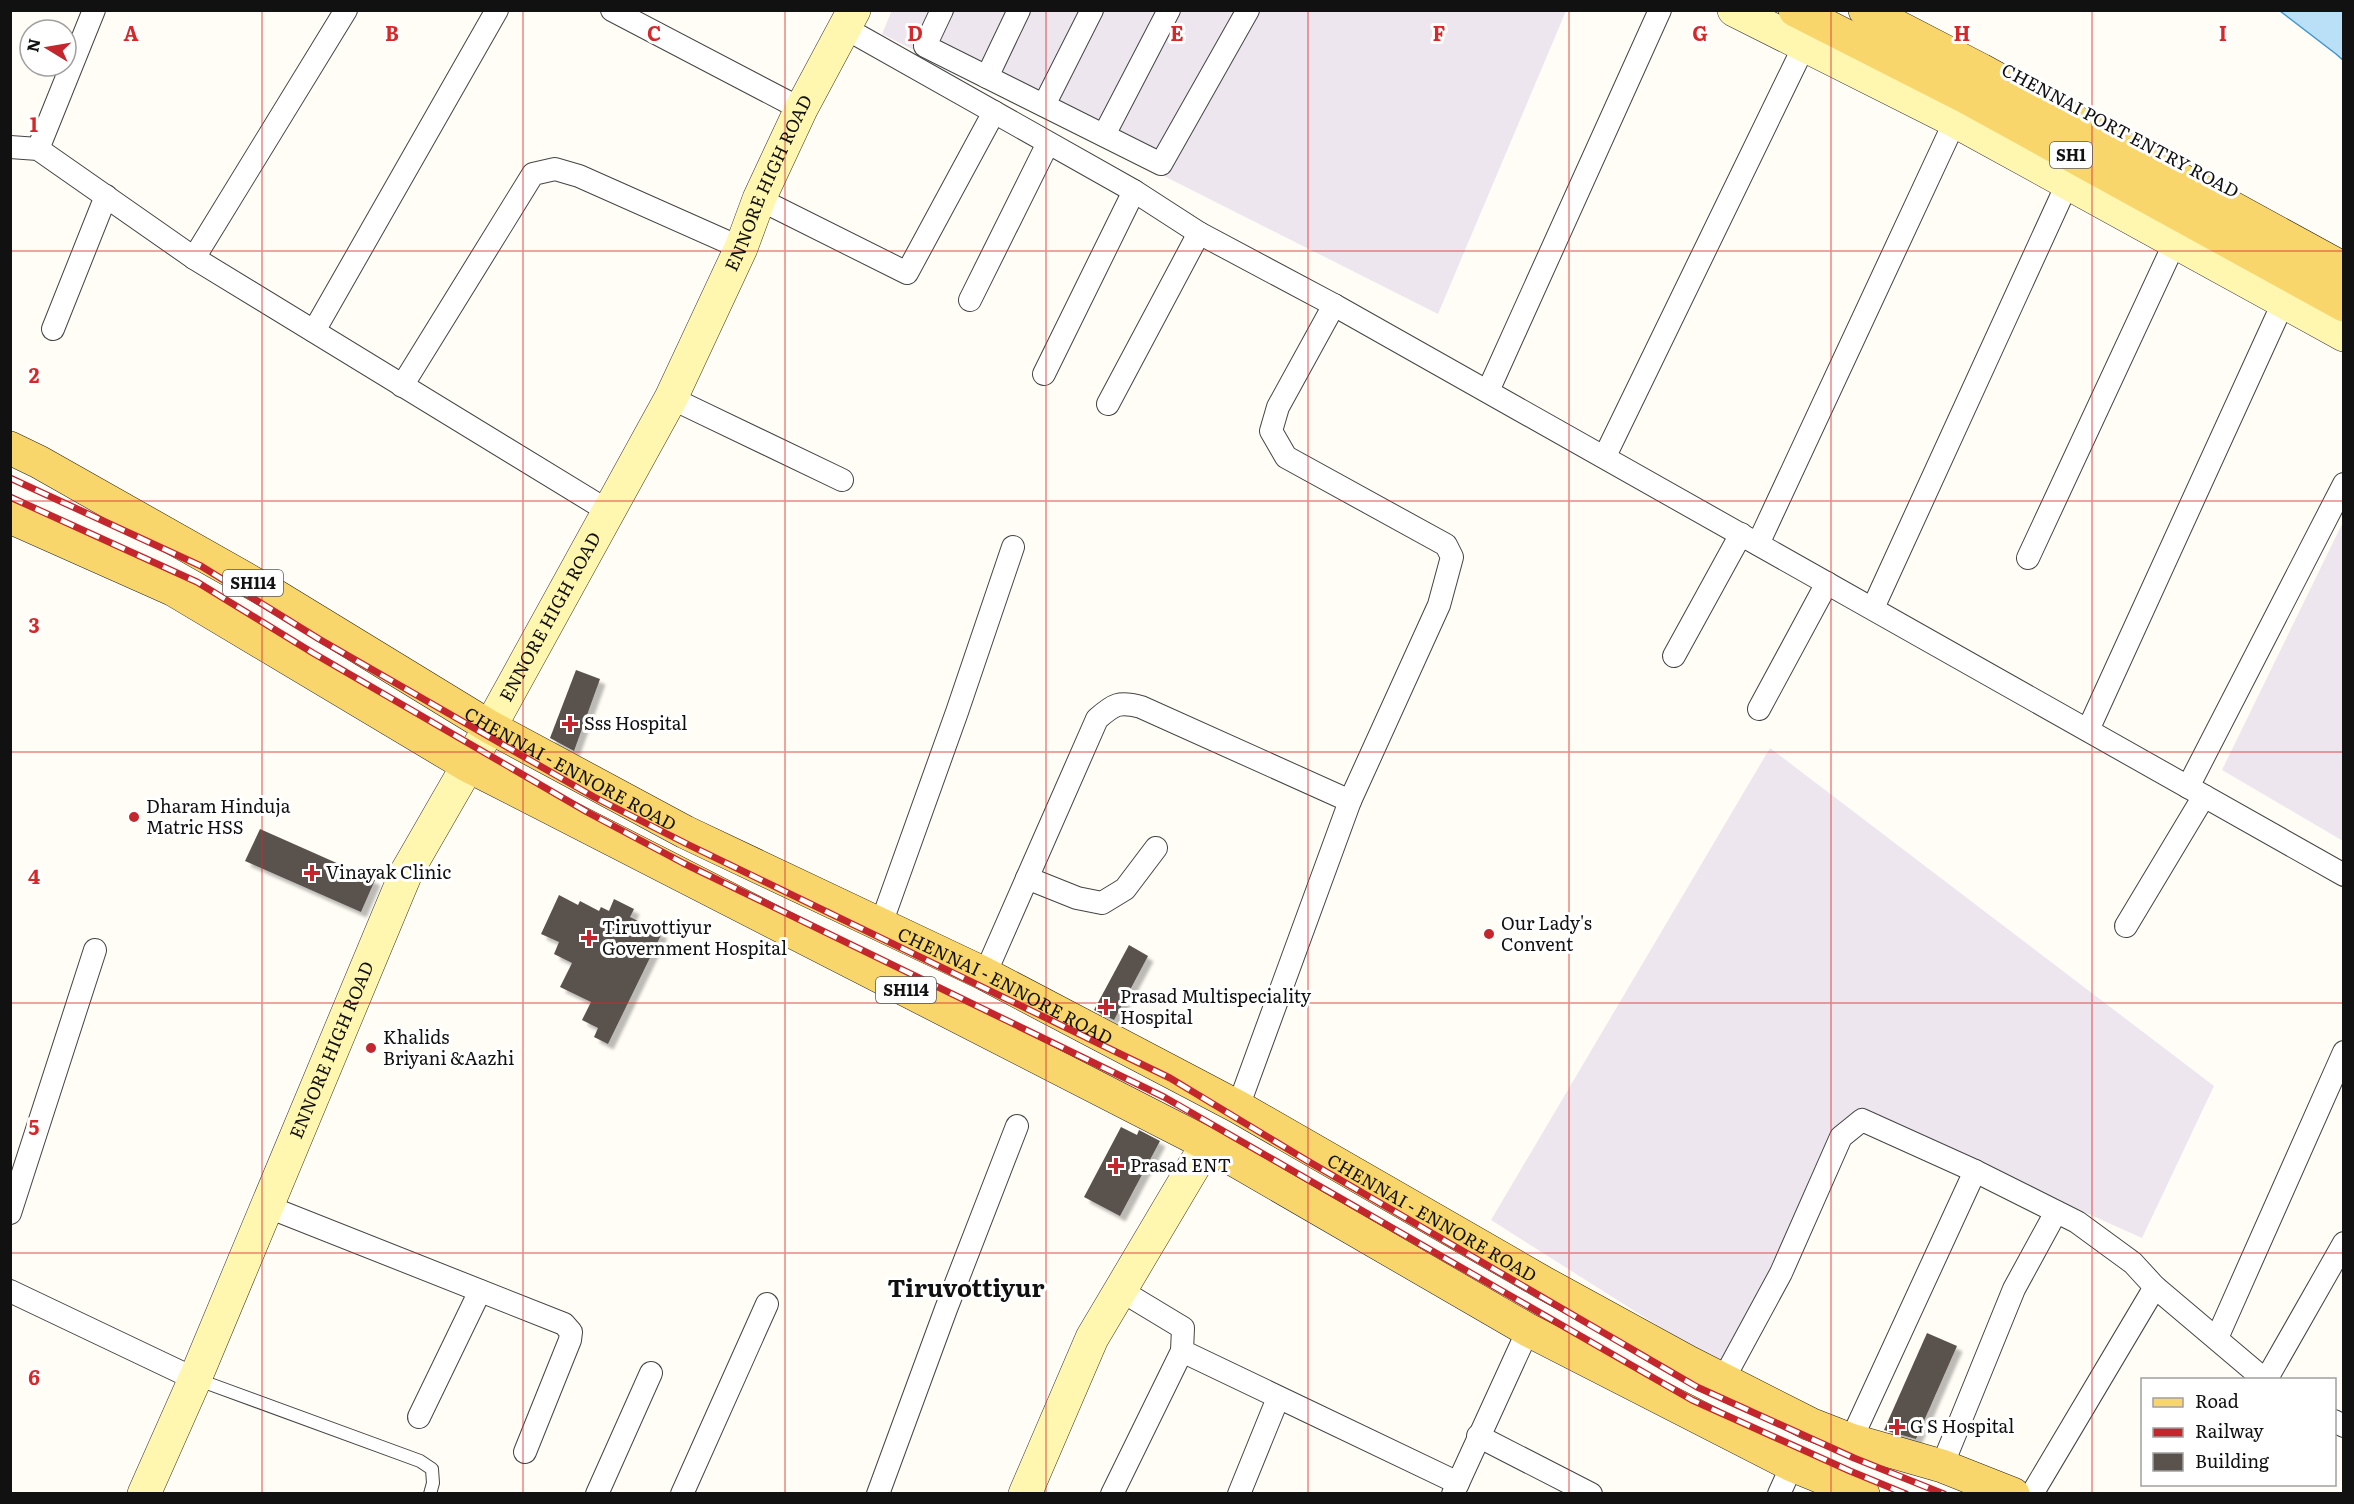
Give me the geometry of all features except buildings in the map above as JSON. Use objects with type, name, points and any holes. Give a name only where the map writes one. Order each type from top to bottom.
[{"type":"main road","points":[[1734,10],[1955,121],[2343,335]]},
{"type":"main road","name":"SH1","points":[[1795,10],[1966,97],[2343,305]]},
{"type":"main road","name":"SH1","points":[[1865,10],[1981,70],[2343,269]]},
{"type":"main road","name":"CHENNAI PORT ENTRY ROAD","points":[[1896,10],[2343,252]]},
{"type":"main road","name":"ENNORE HIGH ROAD","points":[[144,1494],[195,1379],[406,873],[490,727],[670,398],[741,248],[759,199],[801,109],[850,19]]},
{"type":"main road","name":"CHENNAI - ENNORE ROAD","points":[[10,448],[39,462],[274,595],[490,727],[685,831],[985,974],[1238,1107],[1544,1283],[1732,1384],[1810,1424],[1851,1440],[1942,1466],[2013,1494]]},
{"type":"main road","name":"SH114","points":[[13,525],[174,590],[467,765],[1207,1144],[1527,1330],[1721,1429],[1786,1479],[1863,1494]]},
{"type":"main road","points":[[1024,1494],[1092,1338],[1207,1144]]},
{"type":"main road","points":[[1721,1429],[1732,1384]]},
{"type":"street","points":[[38,149],[94,10]]},
{"type":"street","points":[[194,258],[346,10]]},
{"type":"street","points":[[314,332],[497,10]]},
{"type":"street","points":[[612,10],[801,109]]},
{"type":"street","points":[[942,10],[925,46],[1161,164],[1248,10]]},
{"type":"street","points":[[987,77],[1019,10]]},
{"type":"street","points":[[1044,105],[1092,10]]},
{"type":"street","points":[[1104,135],[1169,10]]},
{"type":"street","points":[[1488,391],[1660,10]]},
{"type":"street","points":[[850,19],[994,112],[1134,191],[1199,233],[1334,304],[2343,874]]},
{"type":"street","points":[[1605,456],[1805,44]]},
{"type":"street","points":[[759,199],[907,273],[994,112]]},
{"type":"street","points":[[1674,656],[1749,539],[1955,121]]},
{"type":"street","points":[[970,300],[1048,143]]},
{"type":"street","points":[[10,147],[38,149],[194,258],[608,512]]},
{"type":"street","points":[[402,386],[533,174],[555,169],[579,176],[741,248]]},
{"type":"street","points":[[1873,608],[2068,182]]},
{"type":"street","points":[[1044,374],[1134,191]]},
{"type":"street","points":[[53,329],[106,196]]},
{"type":"street","points":[[1108,404],[1199,233]]},
{"type":"street","points":[[2028,558],[2175,242]]},
{"type":"street","points":[[2088,730],[2283,303]]},
{"type":"street","points":[[1238,1107],[1350,801],[1439,605],[1452,557],[1446,545],[1286,457],[1271,431],[1278,407],[1334,304]]},
{"type":"street","points":[[670,398],[842,480]]},
{"type":"street","points":[[2126,926],[2196,791],[2343,484]]},
{"type":"street","points":[[881,924],[1013,548]]},
{"type":"street","points":[[1759,709],[1827,583]]},
{"type":"street","points":[[985,974],[1097,719],[1110,708],[1124,702],[1141,707],[1350,801]]},
{"type":"street","points":[[1027,878],[1077,898],[1102,903],[1125,889],[1156,848]]},
{"type":"street","points":[[10,1213],[95,950]]},
{"type":"street","points":[[2217,1338],[2343,1052]]},
{"type":"street","points":[[1732,1384],[1841,1137],[1862,1120],[1975,1171],[2077,1222],[2133,1263],[2155,1287],[2264,1378]]},
{"type":"street","points":[[878,1494],[950,1298],[1017,1126]]},
{"type":"street","points":[[1851,1440],[1975,1171]]},
{"type":"street","points":[[266,1206],[564,1324],[571,1332],[570,1340],[525,1452]]},
{"type":"street","points":[[1942,1466],[2014,1289],[2056,1212]]},
{"type":"street","points":[[2267,1378],[2343,1243]]},
{"type":"street","points":[[2032,1494],[2155,1287]]},
{"type":"street","points":[[1112,1494],[1182,1351],[1183,1328],[1120,1290]]},
{"type":"street","points":[[10,1291],[195,1379]]},
{"type":"street","points":[[419,1417],[480,1291]]},
{"type":"street","points":[[682,1494],[767,1304]]},
{"type":"street","points":[[1182,1351],[1455,1489],[1527,1330]]},
{"type":"street","points":[[597,1494],[651,1373]]},
{"type":"street","points":[[1239,1494],[1278,1398]]},
{"type":"street","points":[[1478,1436],[1591,1494]]},
{"type":"lane","points":[[195,1379],[420,1461],[432,1469],[434,1483],[430,1494]]},
{"type":"shaded area","points":[[892,10],[1566,11],[1438,314],[882,34]]},
{"type":"shaded area","points":[[2343,522],[2343,841],[2222,770]]},
{"type":"shaded area","points":[[1770,748],[2214,1086],[2142,1238],[1856,1109],[1726,1369],[1491,1220]]},
{"type":"water","points":[[2280,11],[2343,11],[2343,60],[2336,54]]},
{"type":"railway","points":[[10,478],[201,566],[319,639],[594,797],[1170,1078],[1306,1160],[1697,1387],[1854,1458],[1944,1494]]},
{"type":"railway","points":[[10,497],[197,582],[313,653],[587,812],[683,863],[1164,1097],[1692,1400],[1906,1494]]},
{"type":"place","name":"Sss Hospital","points":[[570,724]]},
{"type":"place","name":"Dharam Hinduja Matric HSS","points":[[134,817]]},
{"type":"place","name":"Vinayak Clinic","points":[[312,873]]},
{"type":"place","name":"Our Lady's Convent","points":[[1489,934]]},
{"type":"place","name":"Tiruvottiyur Government Hospital","points":[[589,938]]},
{"type":"place","name":"Prasad Multispeciality Hospital","points":[[1106,1007]]},
{"type":"place","name":"Khalids Briyani &Aazhi","points":[[371,1048]]},
{"type":"place","name":"Prasad ENT","points":[[1116,1166]]},
{"type":"place","name":"G S Hospital","points":[[1897,1427]]},
{"type":"district","name":"Tiruvottiyur","points":[[966,1289]]}]
